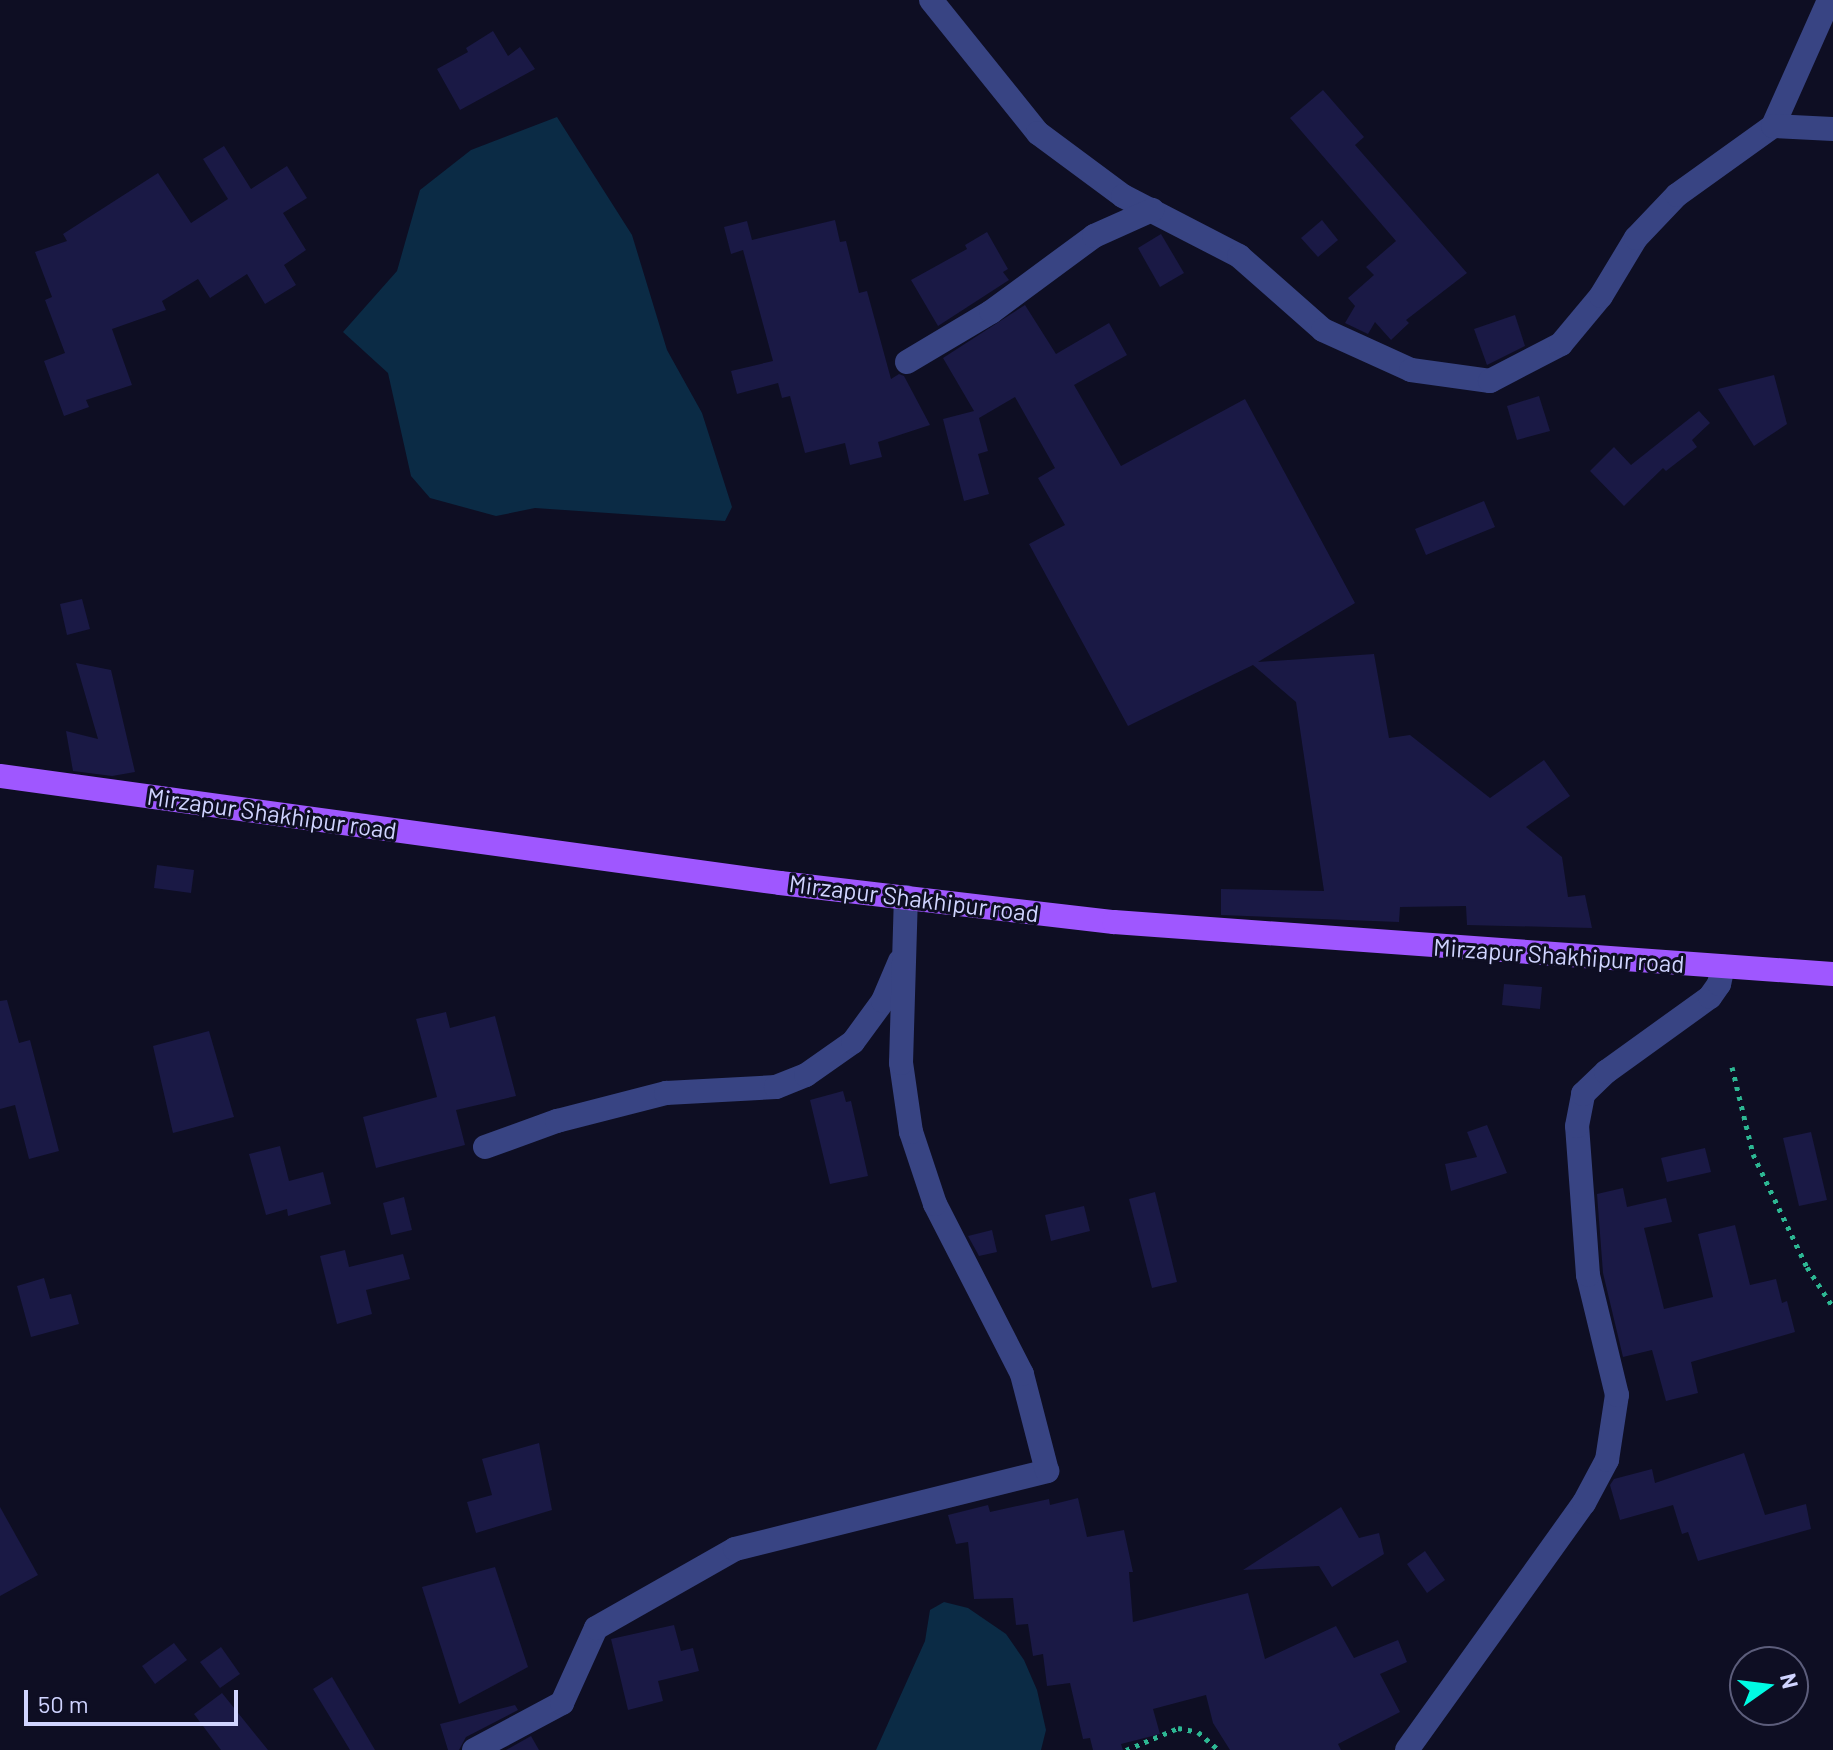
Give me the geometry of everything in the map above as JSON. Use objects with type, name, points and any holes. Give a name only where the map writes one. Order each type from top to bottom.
[{"type":"main road","name":"Mirzapur Shakhipur road","points":[[0,776],[1114,922],[1502,953],[1833,974]]},
{"type":"street","points":[[931,0],[1038,133],[1123,196],[1239,256],[1323,330],[1411,370],[1490,381],[1561,344],[1601,296],[1636,238],[1677,195],[1773,126],[1829,0]]},
{"type":"street","points":[[1773,126],[1833,129]]},
{"type":"street","points":[[907,362],[991,312],[1094,236],[1152,210]]},
{"type":"street","points":[[474,1750],[562,1703],[596,1628],[735,1549],[1047,1471],[1022,1374],[935,1204],[911,1132],[901,1063],[906,897]]},
{"type":"street","points":[[485,1147],[557,1121],[666,1093],[776,1087],[806,1075],[853,1042],[883,1001],[905,948]]},
{"type":"street","points":[[1407,1750],[1584,1503],[1607,1460],[1617,1395],[1588,1275],[1577,1126],[1583,1094],[1606,1072],[1710,997],[1719,984],[1723,966]]},
{"type":"path","points":[[1732,1067],[1753,1154],[1807,1267],[1833,1307]]},
{"type":"path","points":[[1126,1750],[1178,1728],[1198,1732],[1219,1750]]},
{"type":"water","points":[[557,117],[632,235],[667,350],[702,413],[732,507],[725,521],[535,508],[496,516],[430,498],[411,476],[388,373],[343,332],[397,271],[420,190],[471,150]]},
{"type":"water","points":[[944,1602],[968,1608],[1006,1634],[1024,1660],[1037,1690],[1046,1730],[1041,1750],[876,1750],[925,1641],[930,1610]]},
{"type":"building","points":[[493,31],[508,56],[520,47],[535,69],[460,110],[437,69],[468,52],[466,48]]},
{"type":"building","points":[[1323,90],[1364,137],[1355,145],[1467,273],[1406,320],[1409,323],[1391,340],[1375,322],[1368,334],[1345,323],[1355,306],[1348,298],[1374,275],[1366,267],[1396,241],[1290,118]]},
{"type":"building","points":[[224,146],[251,189],[287,166],[307,198],[283,213],[306,250],[284,265],[296,285],[265,304],[247,274],[210,298],[198,279],[162,301],[166,310],[112,329],[132,385],[86,400],[89,407],[64,416],[44,361],[65,353],[45,300],[52,297],[35,252],[67,241],[63,234],[158,173],[191,223],[228,199],[203,159]]},
{"type":"building","points":[[835,220],[840,242],[846,241],[859,293],[867,291],[891,379],[899,374],[904,376],[930,425],[878,442],[882,457],[850,465],[845,443],[805,453],[790,396],[782,398],[778,383],[737,394],[731,371],[773,361],[743,250],[731,254],[724,227],[747,221],[752,240]]},
{"type":"building","points":[[1322,220],[1338,240],[1318,257],[1301,238]]},
{"type":"building","points":[[987,232],[1008,269],[1003,272],[1009,280],[938,326],[911,280],[967,249],[965,245]]},
{"type":"building","points":[[1161,234],[1184,273],[1160,287],[1138,248]]},
{"type":"building","points":[[1025,305],[1056,354],[1109,323],[1127,355],[1074,385],[1121,466],[1245,399],[1355,603],[1258,662],[1374,654],[1389,738],[1410,735],[1490,798],[1544,760],[1570,796],[1526,827],[1562,857],[1568,897],[1585,895],[1592,928],[1467,925],[1466,906],[1400,907],[1399,922],[1221,915],[1221,889],[1324,891],[1296,702],[1253,665],[1128,726],[1029,544],[1065,525],[1038,478],[1055,468],[1015,397],[979,418],[988,451],[978,454],[989,494],[964,501],[943,419],[974,411],[943,358]]},
{"type":"building","points":[[1515,315],[1525,346],[1487,365],[1474,329]]},
{"type":"building","points":[[1774,375],[1787,424],[1754,446],[1718,389]]},
{"type":"building","points":[[1539,396],[1550,431],[1517,440],[1507,406]]},
{"type":"building","points":[[1699,411],[1710,423],[1692,440],[1697,447],[1666,471],[1663,468],[1624,506],[1590,471],[1614,447],[1631,465]]},
{"type":"building","points":[[1484,501],[1495,527],[1426,555],[1415,529]]},
{"type":"building","points":[[82,599],[90,629],[67,635],[60,604]]},
{"type":"building","points":[[76,663],[111,670],[135,772],[112,776],[73,771],[66,731],[98,739]]},
{"type":"building","points":[[157,865],[194,870],[191,893],[154,888]]},
{"type":"building","points":[[1504,984],[1542,987],[1540,1009],[1502,1005]]},
{"type":"building","points":[[7,1000],[19,1043],[30,1040],[59,1151],[29,1159],[15,1105],[0,1109],[0,1001]]},
{"type":"building","points":[[446,1012],[450,1028],[495,1016],[516,1096],[456,1110],[465,1145],[376,1168],[363,1117],[437,1097],[416,1019]]},
{"type":"building","points":[[209,1031],[234,1117],[173,1133],[153,1046]]},
{"type":"building","points":[[843,1091],[846,1102],[851,1101],[868,1176],[830,1184],[810,1100]]},
{"type":"building","points":[[1487,1125],[1507,1173],[1451,1191],[1445,1164],[1477,1157],[1467,1132]]},
{"type":"building","points":[[1811,1132],[1827,1200],[1799,1206],[1783,1138]]},
{"type":"building","points":[[280,1146],[289,1181],[323,1172],[331,1204],[288,1216],[287,1209],[266,1215],[249,1154]]},
{"type":"building","points":[[1705,1148],[1711,1172],[1667,1182],[1661,1158]]},
{"type":"building","points":[[1623,1188],[1627,1207],[1666,1198],[1672,1222],[1644,1228],[1664,1309],[1713,1297],[1698,1234],[1735,1225],[1750,1285],[1776,1279],[1782,1303],[1787,1301],[1795,1332],[1691,1362],[1698,1393],[1666,1401],[1652,1350],[1623,1357],[1603,1273],[1597,1194]]},
{"type":"building","points":[[1155,1192],[1177,1282],[1152,1288],[1129,1199]]},
{"type":"building","points":[[404,1197],[412,1230],[391,1235],[383,1203]]},
{"type":"building","points":[[1084,1206],[1090,1231],[1051,1241],[1045,1215]]},
{"type":"building","points":[[992,1230],[997,1252],[979,1256],[968,1236]]},
{"type":"building","points":[[345,1250],[349,1267],[403,1254],[410,1279],[366,1290],[372,1314],[337,1324],[320,1256]]},
{"type":"building","points":[[44,1278],[50,1299],[71,1294],[79,1324],[31,1337],[17,1286]]},
{"type":"building","points":[[539,1443],[552,1510],[476,1533],[467,1502],[492,1495],[482,1459]]},
{"type":"building","points":[[1744,1453],[1765,1515],[1806,1504],[1811,1529],[1698,1561],[1688,1532],[1682,1534],[1673,1505],[1620,1520],[1610,1485],[1614,1479],[1652,1469],[1655,1483]]},
{"type":"building","points":[[1078,1498],[1087,1537],[1124,1530],[1133,1572],[1129,1572],[1133,1622],[1248,1593],[1265,1659],[1336,1626],[1354,1658],[1398,1640],[1407,1662],[1380,1674],[1400,1712],[1338,1744],[1341,1750],[1230,1750],[1213,1723],[1206,1695],[1153,1709],[1160,1734],[1121,1744],[1123,1750],[1093,1750],[1090,1738],[1083,1739],[1070,1683],[1047,1686],[1043,1654],[1033,1656],[1028,1624],[1016,1625],[1013,1598],[974,1599],[968,1542],[956,1544],[948,1515],[988,1505],[990,1512],[1049,1499],[1050,1505]]},
{"type":"building","points":[[0,1507],[38,1575],[0,1596]]},
{"type":"building","points":[[1341,1507],[1359,1538],[1379,1533],[1384,1554],[1332,1587],[1319,1566],[1243,1570]]},
{"type":"building","points":[[1425,1551],[1445,1580],[1427,1593],[1407,1564]]},
{"type":"building","points":[[495,1567],[528,1667],[459,1704],[422,1587]]},
{"type":"building","points":[[674,1625],[681,1651],[693,1648],[699,1671],[658,1681],[663,1701],[628,1710],[611,1639]]},
{"type":"building","points":[[174,1643],[187,1660],[155,1684],[142,1666]]},
{"type":"building","points":[[221,1647],[240,1674],[220,1688],[200,1662]]},
{"type":"building","points":[[332,1677],[375,1750],[350,1750],[313,1689]]},
{"type":"building","points":[[222,1693],[268,1750],[221,1750],[194,1714]]},
{"type":"building","points":[[515,1705],[518,1710],[466,1737],[459,1750],[448,1750],[440,1724]]},
{"type":"building","points":[[531,1736],[539,1750],[506,1750]]}]
